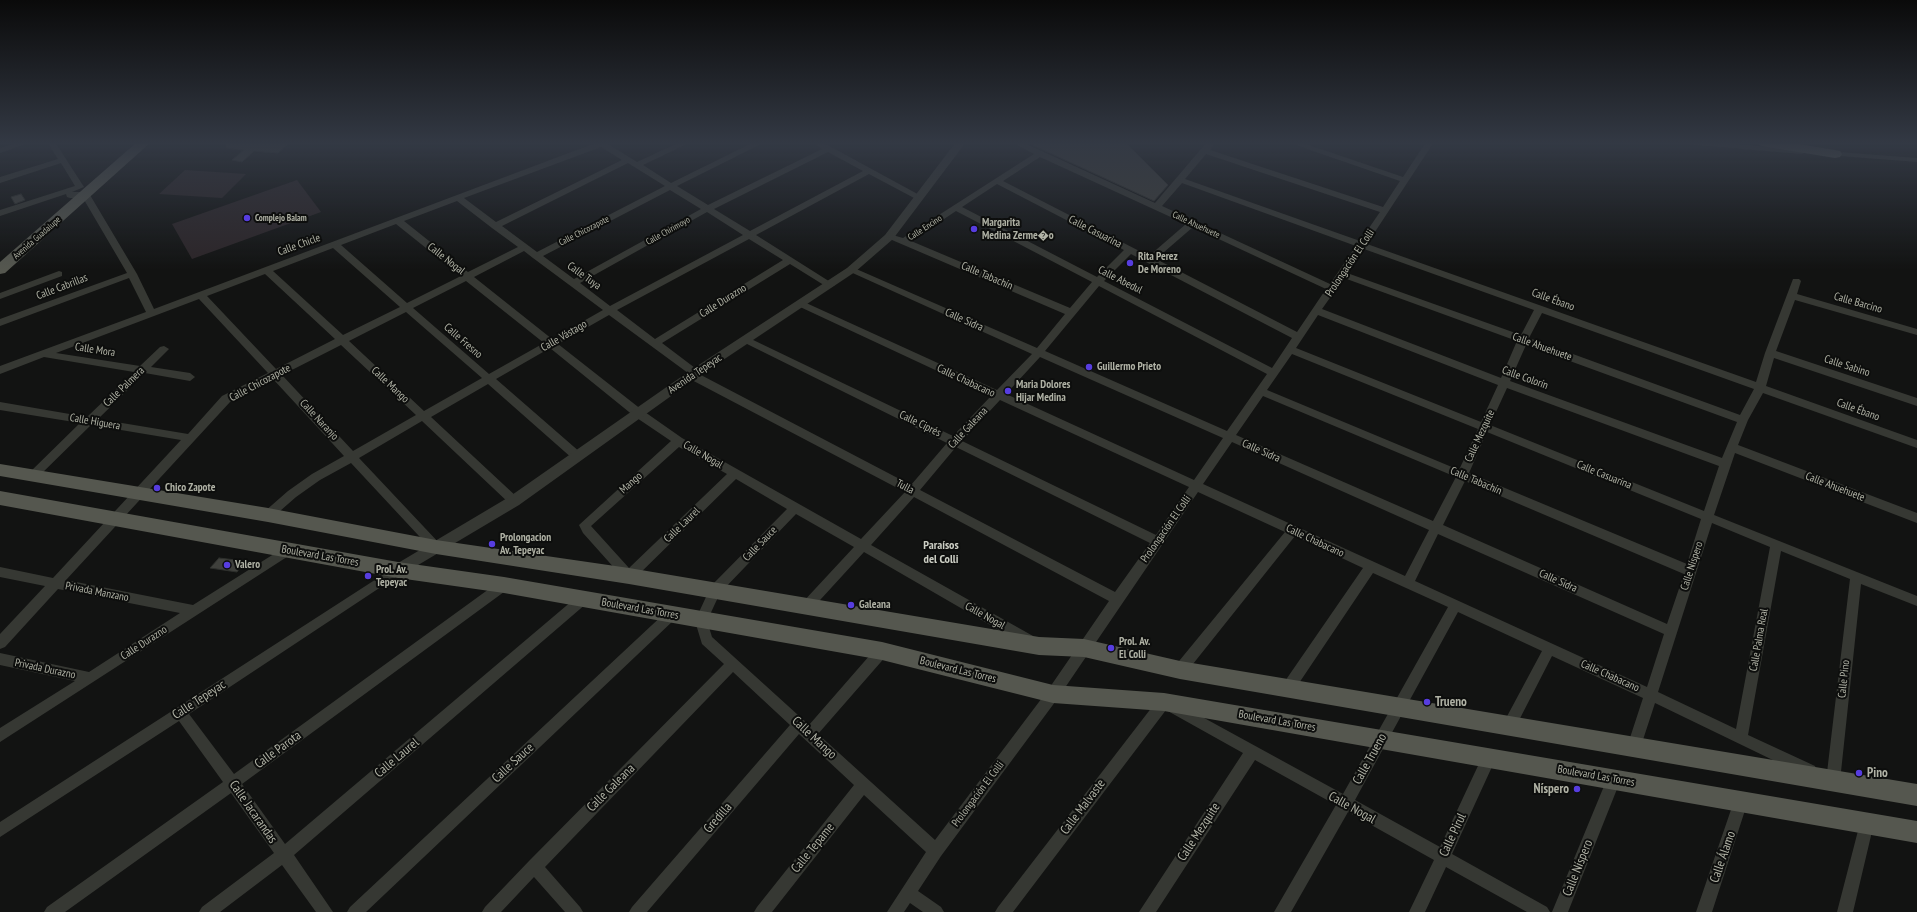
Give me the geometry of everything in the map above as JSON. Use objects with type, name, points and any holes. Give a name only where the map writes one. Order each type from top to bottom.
[{"type":"main road","name":"Avenida Guadalupe","points":[[0,270],[86,185]]},
{"type":"main road","name":"Avenida Guadalupe","points":[[0,257],[88,185]]},
{"type":"main road","points":[[0,470],[268,515],[436,548],[629,576],[1038,646],[1084,648],[1180,670],[1917,795]]},
{"type":"main road","name":"Boulevard Las Torres","points":[[0,498],[398,570],[504,585],[701,621],[882,651],[1053,694],[1164,702],[1917,832]]},
{"type":"street","points":[[76,185],[132,274],[151,313]]},
{"type":"street","name":"Calle Chicle","points":[[0,370],[494,185]]},
{"type":"street","points":[[496,226],[579,185]]},
{"type":"street","name":"Calle Chicozapote","points":[[536,256],[674,185]]},
{"type":"street","name":"Calle Chirimoyo","points":[[574,283],[708,209],[757,185]]},
{"type":"street","name":"Calle Vástago","points":[[268,515],[303,485],[353,456],[610,310],[843,185]]},
{"type":"street","points":[[895,185],[919,197]]},
{"type":"street","name":"Avenida Tepeyac","points":[[398,570],[514,500],[694,374],[851,270],[889,237],[928,185]]},
{"type":"street","name":"Calle Encino","points":[[889,237],[904,241],[992,185]]},
{"type":"street","name":"Calle Casuarina","points":[[1004,185],[1299,337]]},
{"type":"street","name":"Calle Ahuehuete","points":[[1108,185],[1332,288]]},
{"type":"street","points":[[1157,207],[1177,185]]},
{"type":"street","name":"Calle Ébano","points":[[1194,185],[1917,444]]},
{"type":"street","points":[[1306,185],[1386,211]]},
{"type":"street","name":"Prolongación El Colli","points":[[895,912],[936,851],[1053,694],[1117,599],[1317,311],[1361,244],[1386,211],[1402,185]]},
{"type":"street","points":[[671,186],[830,285]]},
{"type":"street","points":[[0,213],[79,191]]},
{"type":"street","name":"Calle Tuya","points":[[458,198],[655,343],[694,374]]},
{"type":"street","name":"Calle Abedul","points":[[957,208],[1274,373]]},
{"type":"street","name":"Calle Nogal","points":[[398,221],[638,413],[678,441],[1038,646]]},
{"type":"street","points":[[1149,260],[1192,224]]},
{"type":"street","name":"Calle Tabachín","points":[[904,241],[1070,312]]},
{"type":"street","name":"Calle Fresno","points":[[334,244],[578,456]]},
{"type":"street","name":"Calle Chicozapote","points":[[0,643],[226,399],[524,247]]},
{"type":"street","name":"Calle Galeana","points":[[806,607],[955,442],[1038,353],[1070,312],[1097,282],[1129,250]]},
{"type":"street","name":"Calle Durazno","points":[[655,343],[790,260]]},
{"type":"street","name":"Calle Mango","points":[[267,270],[514,500]]},
{"type":"street","name":"Calle Sidra","points":[[851,270],[1671,631]]},
{"type":"street","points":[[0,296],[58,274]]},
{"type":"street","name":"Calle Cabrillas","points":[[0,323],[132,274]]},
{"type":"street","name":"Calle Ahuehuete","points":[[1342,274],[1743,420]]},
{"type":"street","name":"Calle Níspero","points":[[1634,747],[1725,464],[1743,420],[1760,388],[1770,353],[1792,296],[1796,281]]},
{"type":"street","name":"Calle Naranjo","points":[[200,294],[353,456],[436,548]]},
{"type":"street","name":"Calle Barcino","points":[[1792,296],[1917,332]]},
{"type":"street","name":"Calle Chabacano","points":[[801,304],[998,396],[1651,695],[1831,781]]},
{"type":"street","name":"Calle Mezquite","points":[[1407,584],[1462,476],[1523,340],[1540,308]]},
{"type":"street","name":"Calle Colorín","points":[[1317,311],[1504,383],[1725,464]]},
{"type":"street","name":"Calle Ciprés","points":[[746,340],[1158,541]]},
{"type":"street","name":"Calle Palmera","points":[[33,475],[164,349]]},
{"type":"street","name":"Calle Casuarina","points":[[1290,349],[1917,601]]},
{"type":"street","name":"Calle Sabino","points":[[1770,353],[1917,402]]},
{"type":"street","name":"Calle Mora","points":[[43,354],[190,377]]},
{"type":"street","name":"Tulla","points":[[694,374],[1117,599]]},
{"type":"street","name":"Calle Tabachín","points":[[1261,391],[1690,572]]},
{"type":"street","name":"Calle Higuera","points":[[0,406],[190,438]]},
{"type":"street","name":"Mango","points":[[629,576],[587,530],[585,525],[678,441]]},
{"type":"street","name":"Calle Ahuehuete","points":[[1732,447],[1917,518]]},
{"type":"street","name":"Calle Laurel","points":[[629,576],[735,473]]},
{"type":"street","name":"Calle Sauce","points":[[701,621],[715,590],[795,508]]},
{"type":"street","points":[[1180,670],[1293,530]]},
{"type":"street","name":"Calle Palma Real","points":[[1741,737],[1776,544]]},
{"type":"street","name":"Calle Durazno","points":[[0,736],[289,550]]},
{"type":"street","points":[[1288,688],[1370,567]]},
{"type":"street","name":"Calle Tepeyac","points":[[0,830],[398,570]]},
{"type":"street","name":"Privada Manzano","points":[[0,572],[194,611]]},
{"type":"street","name":"Calle Pino","points":[[1831,781],[1856,576]]},
{"type":"street","name":"Calle Parota","points":[[52,912],[233,783],[504,585]]},
{"type":"street","name":"Calle Laurel","points":[[207,912],[284,854],[583,599]]},
{"type":"street","name":"Calle Trueno","points":[[1282,912],[1345,804],[1455,606]]},
{"type":"street","name":"Calle Sauce","points":[[355,912],[671,615]]},
{"type":"street","name":"Calle Mango","points":[[701,621],[707,640],[936,851]]},
{"type":"street","points":[[1509,726],[1549,649]]},
{"type":"street","name":"Gredilla","points":[[637,912],[804,729],[882,651]]},
{"type":"street","name":"Privada Durazno","points":[[0,659],[90,678]]},
{"type":"street","name":"Calle Galeana","points":[[490,912],[733,664]]},
{"type":"street","name":"Calle Nogal","points":[[1164,702],[1345,804],[1542,912]]},
{"type":"street","name":"Calle Malvaste","points":[[1003,912],[1164,702]]},
{"type":"street","name":"Calle Jacarandas","points":[[180,712],[326,912]]},
{"type":"street","name":"Calle Mezquite","points":[[1147,912],[1252,752]]},
{"type":"street","name":"Calle Pirul","points":[[1417,912],[1489,758]]},
{"type":"street","name":"Calle Níspero","points":[[1560,912],[1614,779]]},
{"type":"street","name":"Calle Tepame","points":[[762,912],[864,784]]},
{"type":"street","name":"Calle Álamo","points":[[1704,912],[1741,802]]},
{"type":"street","points":[[1844,912],[1867,823]]},
{"type":"street","points":[[534,866],[575,912]]},
{"type":"street","points":[[908,893],[936,912]]},
{"type":"shaded area","points":[[169,185],[235,185],[222,198],[159,194]]},
{"type":"shaded area","name":"Complejo Balam","points":[[284,185],[300,185],[321,212],[192,259],[172,224]]},
{"type":"building","points":[[1118,185],[1168,185],[1154,201]]},
{"type":"building","points":[[21,194],[25,200],[15,204],[11,197]]},
{"type":"building","name":"Valero","points":[[219,558],[244,561],[237,572],[210,568]]},
{"type":"place","name":"Complejo Balam","points":[[247,218]]},
{"type":"place","name":"Margarita Medina Zerme�o","points":[[974,229]]},
{"type":"place","name":"Rita Perez De Moreno","points":[[1130,263]]},
{"type":"place","name":"Guillermo Prieto","points":[[1089,367]]},
{"type":"place","name":"Maria Dolores Hijar Medina","points":[[1008,391]]},
{"type":"place","name":"Chico Zapote","points":[[157,488]]},
{"type":"place","name":"Prolongacion Av. Tepeyac","points":[[492,544]]},
{"type":"place","name":"Valero","points":[[227,565]]},
{"type":"place","name":"Prol. Av. Tepeyac","points":[[368,576]]},
{"type":"place","name":"Galeana","points":[[851,605]]},
{"type":"place","name":"Prol. Av. El Colli","points":[[1111,648]]},
{"type":"place","name":"Trueno","points":[[1427,702]]},
{"type":"place","name":"Pino","points":[[1859,773]]},
{"type":"place","name":"Níspero","points":[[1577,789]]},
{"type":"district","name":"Paraísos del Colli","points":[[941,553]]}]
